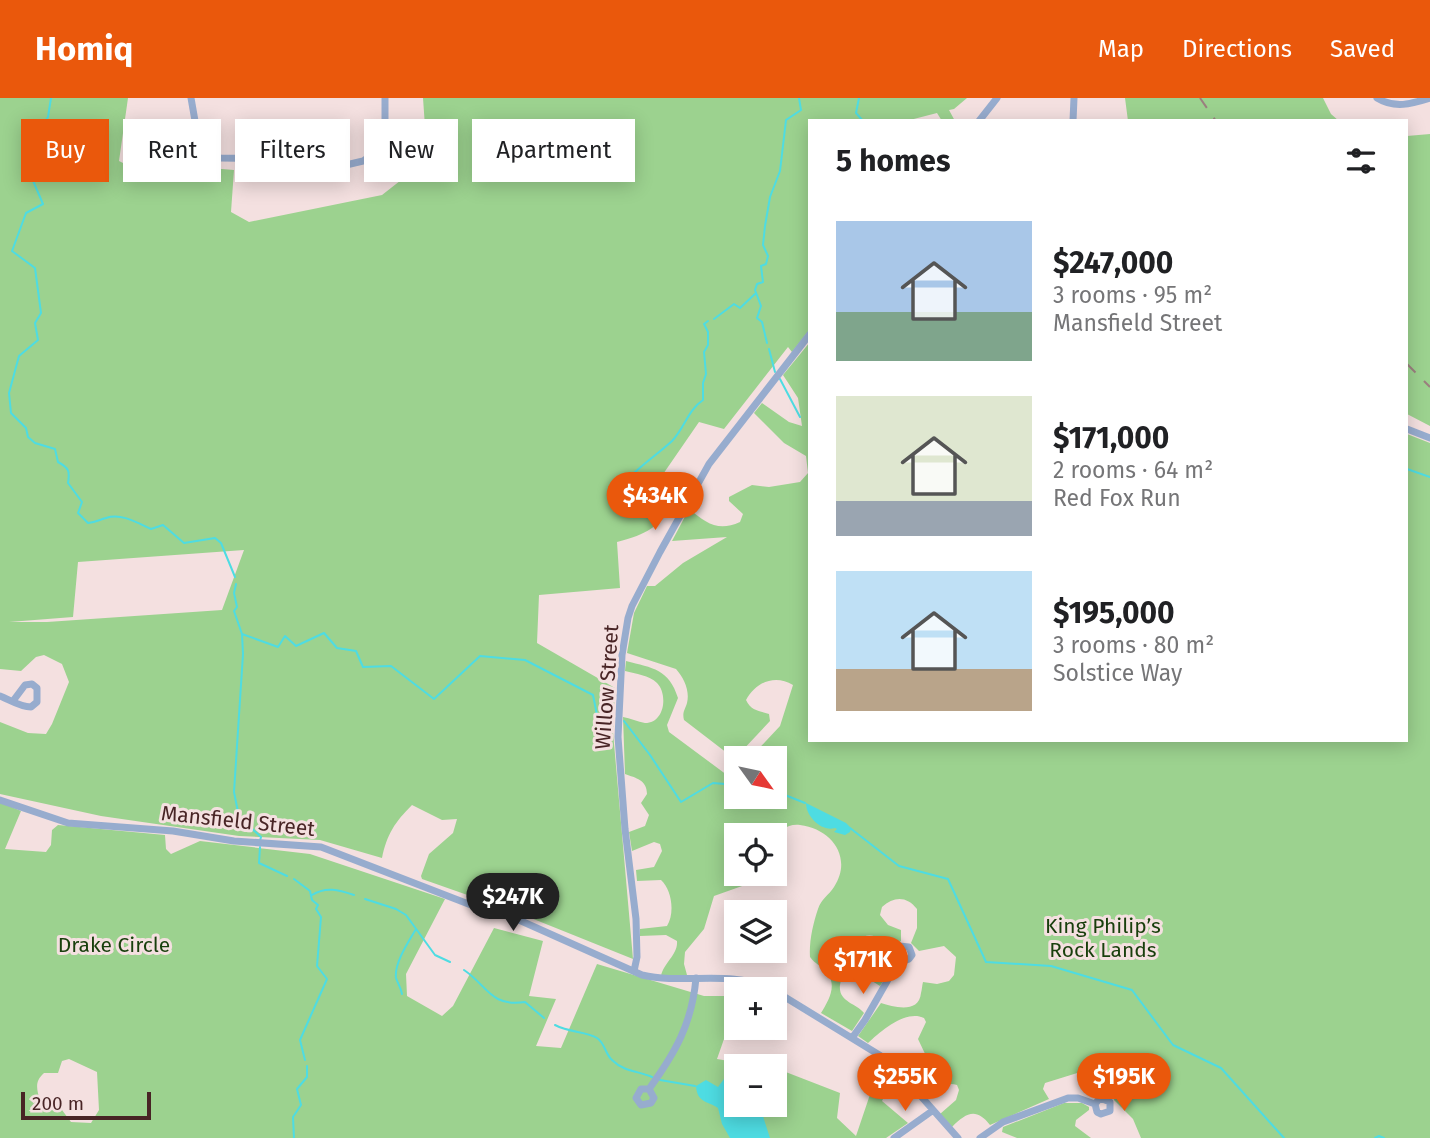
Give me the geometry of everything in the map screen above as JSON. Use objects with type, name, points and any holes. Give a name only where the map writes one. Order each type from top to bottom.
[{"type":"street","points":[[191,98],[198,138],[208,150],[220,158],[286,159],[346,165],[363,161],[377,151],[382,143],[385,98]]},
{"type":"street","points":[[981,119],[997,98]]},
{"type":"street","points":[[1073,119],[1074,98]]},
{"type":"street","points":[[1377,98],[1390,104],[1401,105],[1430,98]]},
{"type":"street","name":"Willow Street","points":[[634,971],[637,957],[636,919],[618,737],[622,655],[628,618],[660,552],[709,464],[808,337]]},
{"type":"street","points":[[1408,429],[1430,438]]},
{"type":"street","points":[[0,696],[13,701]]},
{"type":"street","name":"Mansfield Street","points":[[0,800],[52,818],[96,826],[144,828],[259,843],[321,847],[471,905],[501,912],[634,971],[661,979],[724,979]]},
{"type":"street","points":[[852,1038],[898,962]]},
{"type":"street","points":[[649,1089],[681,1041],[696,978]]},
{"type":"street","name":"Mansfield Street","points":[[787,999],[895,1067],[958,1138]]},
{"type":"street","points":[[980,1138],[1003,1122],[1058,1100],[1078,1098],[1095,1104]]},
{"type":"street","points":[[894,1138],[932,1111]]},
{"type":"green space","points":[[0,98],[128,98],[119,161],[123,163],[123,182],[221,182],[221,169],[234,170],[231,212],[249,222],[382,195],[399,182],[458,182],[458,119],[424,119],[423,98],[967,98],[949,110],[954,119],[941,119],[937,113],[914,119],[808,119],[808,332],[792,352],[788,347],[724,429],[699,422],[659,480],[661,487],[676,493],[686,490],[657,524],[641,534],[617,542],[620,588],[539,595],[537,643],[615,688],[613,732],[633,959],[516,912],[422,879],[429,854],[453,833],[457,819],[442,820],[412,805],[392,829],[382,858],[320,840],[239,836],[101,816],[0,794],[0,722],[28,733],[46,734],[69,682],[62,664],[44,655],[36,657],[21,671],[0,669]],"holes":[[[244,550],[222,610],[47,622],[9,622],[73,617],[78,562]]]},
{"type":"green space","points":[[1125,98],[1323,98],[1337,119],[1128,119]]},
{"type":"green space","points":[[1430,134],[1430,426],[1408,415],[1408,136]]},
{"type":"green space","points":[[808,344],[808,473],[806,456],[784,443],[754,413],[762,403],[789,422],[802,426],[798,398],[783,375]]},
{"type":"green space","name":"King Philip’s Rock Lands","points":[[1408,434],[1430,443],[1430,1138],[1141,1138],[1133,1119],[1114,1100],[1121,1086],[1138,1068],[1132,1056],[1045,1083],[1043,1089],[1049,1099],[990,1125],[980,1116],[971,1114],[952,1127],[940,1114],[956,1100],[959,1090],[957,1085],[944,1085],[926,1096],[911,1080],[915,1081],[921,1074],[927,1058],[918,1039],[926,1022],[924,1018],[909,1016],[902,1019],[887,1027],[868,1043],[858,1036],[881,1003],[899,1007],[911,1006],[919,1000],[923,982],[937,984],[949,981],[954,975],[956,957],[944,946],[919,951],[911,943],[917,928],[917,909],[905,900],[891,901],[882,907],[880,915],[888,925],[901,930],[901,941],[892,947],[876,937],[867,936],[857,940],[853,950],[855,956],[887,975],[880,986],[856,971],[845,975],[841,982],[842,995],[864,1013],[852,1031],[821,1013],[831,994],[832,984],[828,974],[810,957],[811,939],[819,906],[839,876],[840,856],[830,839],[821,832],[800,825],[787,827],[787,823],[724,823],[724,886],[742,886],[714,896],[704,929],[685,952],[687,975],[661,976],[677,941],[666,935],[640,936],[640,929],[667,926],[671,915],[671,902],[668,890],[661,880],[637,881],[636,870],[654,867],[662,851],[660,844],[654,842],[632,851],[629,832],[645,826],[649,815],[641,803],[647,789],[640,780],[625,774],[623,717],[645,723],[652,722],[663,707],[663,694],[654,680],[625,671],[626,661],[659,671],[670,681],[678,698],[667,725],[669,732],[724,773],[724,809],[788,808],[788,746],[761,746],[780,726],[793,685],[773,680],[755,689],[746,700],[753,708],[769,714],[770,721],[747,746],[724,746],[724,751],[684,720],[688,694],[676,669],[627,653],[634,613],[647,586],[655,586],[683,563],[727,537],[672,541],[689,509],[713,524],[732,525],[740,522],[743,514],[729,501],[729,497],[752,485],[769,487],[800,482],[808,473],[808,742],[1408,742]]},
{"type":"green space","name":"Drake Circle","points":[[0,802],[21,811],[5,849],[46,852],[51,845],[52,830],[58,825],[165,835],[166,849],[171,854],[200,841],[310,854],[445,899],[406,974],[407,996],[442,1016],[453,1006],[494,928],[543,941],[529,996],[556,999],[536,1046],[561,1048],[597,964],[704,996],[724,996],[724,1039],[717,1059],[724,1060],[724,1117],[787,1117],[787,1073],[840,1093],[837,1118],[856,1136],[882,1059],[896,1072],[882,1101],[908,1123],[886,1138],[0,1138]],"holes":[[[69,1059],[97,1072],[99,1110],[91,1123],[71,1122],[62,1110],[40,1101],[37,1089],[39,1079],[44,1073],[58,1073],[62,1061]]]},
{"type":"green space","points":[[1064,1103],[1082,1103],[1089,1107],[1089,1110],[1076,1120],[1075,1126],[1091,1138],[1017,1138],[1002,1132],[1003,1127]]},
{"type":"water","points":[[806,803],[846,823],[851,828],[850,832],[845,835],[834,832],[837,829],[835,828],[820,826],[812,818]]},
{"type":"water","points":[[724,1079],[724,1117],[763,1117],[770,1138],[730,1138],[722,1124],[718,1108],[698,1096],[696,1086],[706,1080],[718,1087]]},
{"type":"waterway","points":[[51,98],[48,117],[31,140],[28,169],[43,204],[26,213],[12,251],[35,268],[41,313],[35,323],[38,340],[19,356],[9,393],[11,413],[26,428],[28,437],[35,443],[55,449],[58,462],[68,470],[68,483],[82,502],[78,513],[88,523],[117,517],[151,529],[163,525],[184,543],[215,538],[221,543],[235,577]]},
{"type":"waterway","points":[[767,343],[762,322],[757,318],[761,306],[755,290],[757,284],[763,282],[761,266],[766,264],[768,256],[763,245],[765,226],[770,197],[780,171],[786,120],[801,110],[799,98]]},
{"type":"waterway","points":[[859,98],[856,113],[861,119]]},
{"type":"waterway","points":[[714,319],[734,304],[740,308],[756,293]]},
{"type":"waterway","points":[[628,479],[672,441],[703,400],[706,374],[704,352],[708,345],[708,332],[704,324],[708,321]]},
{"type":"waterway","points":[[769,349],[775,372]]},
{"type":"waterway","points":[[780,379],[800,417]]},
{"type":"waterway","points":[[1408,469],[1430,477]]},
{"type":"waterway","points":[[236,584],[234,593],[237,607],[234,611],[242,634],[243,654],[234,792],[239,817],[261,837],[260,841]]},
{"type":"waterway","points":[[242,634],[278,647],[285,636],[296,646],[324,633],[337,648],[356,651],[363,667],[391,666],[434,699],[480,656],[525,660],[593,695],[597,715],[613,719]]},
{"type":"waterway","points":[[624,721],[681,802],[713,783],[724,784]]},
{"type":"waterway","points":[[788,796],[805,803]]},
{"type":"waterway","points":[[850,828],[899,866],[948,879],[986,962],[1051,966],[1132,990],[1173,1045],[1221,1068],[1284,1138]]},
{"type":"waterway","points":[[260,847],[259,863],[287,876]]},
{"type":"waterway","points":[[294,879],[310,891],[312,900],[318,905],[316,909],[321,917],[317,966],[327,979],[300,1040],[305,1060]]},
{"type":"waterway","points":[[312,895],[327,890],[354,895]]},
{"type":"waterway","points":[[365,899],[406,915],[435,955],[450,962]]},
{"type":"waterway","points":[[402,994],[396,978],[397,966],[416,929]]},
{"type":"waterway","points":[[464,970],[490,994],[504,1001],[525,1002],[544,1018]]},
{"type":"waterway","points":[[555,1025],[597,1038],[617,1064],[652,1077]]},
{"type":"waterway","points":[[294,1138],[293,1117],[301,1105],[297,1089],[307,1077],[307,1066]]},
{"type":"waterway","points":[[660,1080],[695,1086]]},
{"type":"waterway","points":[[1375,1138],[1384,1138]]},
{"type":"railway","points":[[1200,98],[1215,119]]},
{"type":"railway","points":[[1408,365],[1430,387]]}]
